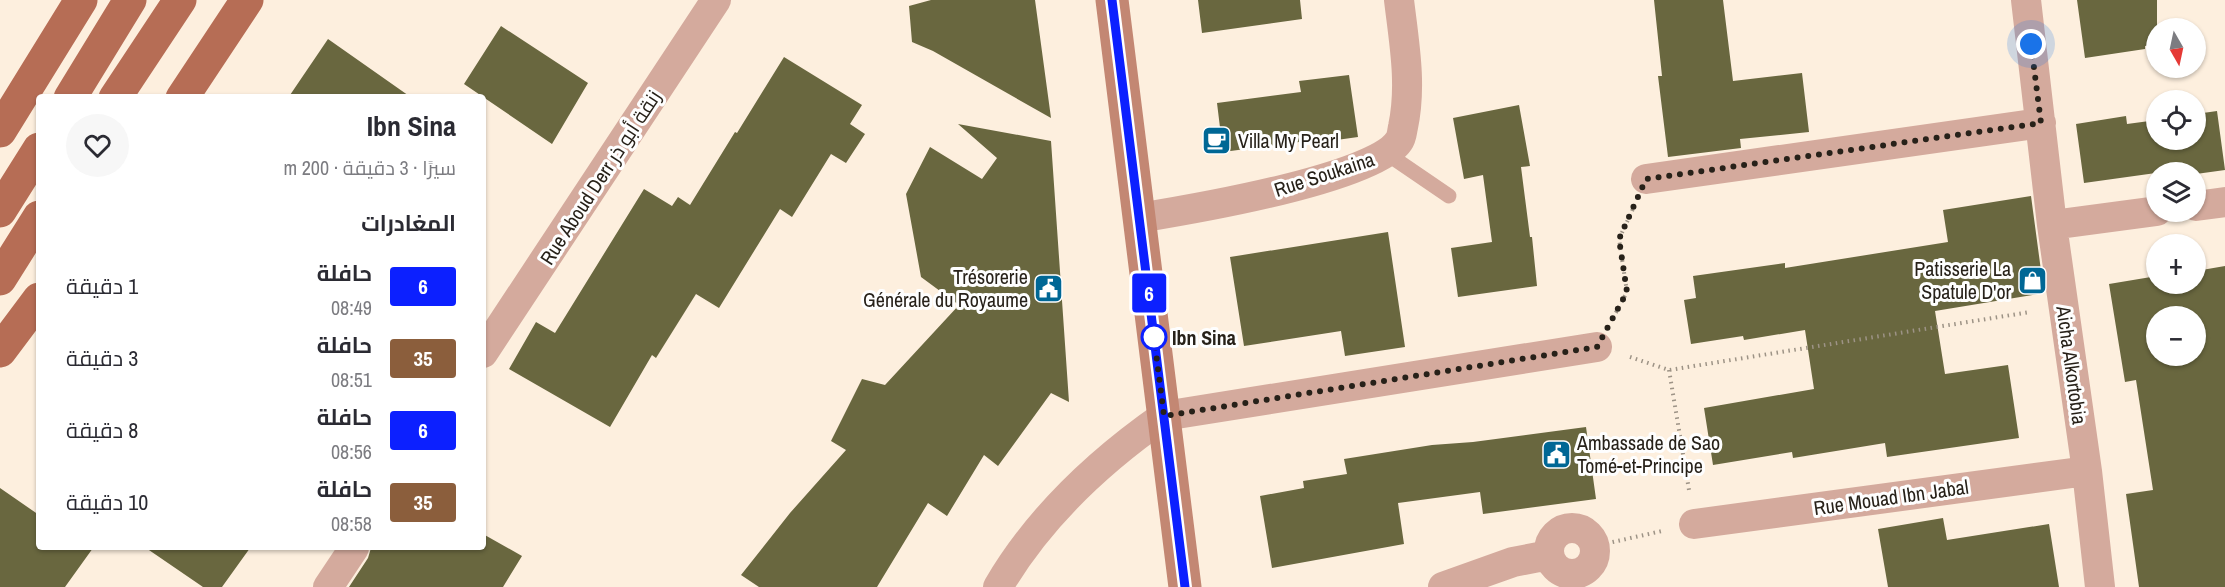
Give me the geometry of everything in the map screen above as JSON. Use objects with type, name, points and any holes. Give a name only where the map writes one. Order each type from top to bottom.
[{"type":"main road","points":[[0,131],[81,0]]},
{"type":"main road","points":[[72,94],[130,0]]},
{"type":"main road","points":[[118,94],[180,0]]},
{"type":"main road","points":[[185,94],[247,0]]},
{"type":"main road","points":[[1112,0],[1185,587]]},
{"type":"main road","points":[[0,211],[36,154]]},
{"type":"main road","points":[[0,279],[36,222]]},
{"type":"main road","points":[[0,351],[36,303]]},
{"type":"street","name":"Rue Aboud Derr زنقة أبو ذر","points":[[486,348],[717,0]]},
{"type":"street","name":"Rue Soukaina","points":[[1139,218],[1225,204],[1318,180],[1371,162],[1386,153],[1400,140],[1406,113],[1408,71],[1399,0]]},
{"type":"street","name":"Aicha Alkortobia","points":[[2026,0],[2052,225],[2087,471],[2100,587]]},
{"type":"street","points":[[1646,179],[2041,123]]},
{"type":"street","points":[[2206,205],[2225,202]]},
{"type":"street","points":[[2052,225],[2146,212]]},
{"type":"street","points":[[998,587],[1034,534],[1063,500],[1102,462],[1164,416],[1597,347]]},
{"type":"street","name":"Rue Mouad Ibn Jabal","points":[[1694,524],[2087,471]]},
{"type":"street","points":[[1443,587],[1513,562],[1549,555],[1554,536],[1563,529],[1573,527],[1583,530],[1591,537],[1595,546]]},
{"type":"street","points":[[328,587],[353,550]]},
{"type":"lane","points":[[1386,153],[1449,196]]},
{"type":"path","points":[[1646,179],[1619,239],[1627,292],[1597,347],[1669,370],[2063,307]]},
{"type":"path","points":[[1595,546],[1694,524],[1669,370]]},
{"type":"building","points":[[931,0],[1035,0],[1051,118],[933,51],[912,42],[909,6]]},
{"type":"building","points":[[1198,0],[1300,0],[1302,19],[1202,33]]},
{"type":"building","points":[[1654,0],[1723,0],[1733,81],[1802,73],[1809,132],[1740,139],[1741,148],[1668,157],[1658,76],[1662,76]]},
{"type":"building","points":[[2077,0],[2157,0],[2157,18],[2146,18],[2145,49],[2085,58]]},
{"type":"building","points":[[501,26],[588,83],[552,144],[486,99],[486,94],[479,94],[464,84]]},
{"type":"building","points":[[328,39],[406,94],[291,94]]},
{"type":"building","points":[[784,57],[862,105],[850,124],[865,134],[846,163],[831,154],[792,217],[780,209],[719,308],[696,294],[656,358],[652,355],[610,427],[509,369],[536,322],[555,333],[644,189],[672,206],[678,197],[690,205]]},
{"type":"building","points":[[1349,75],[1358,137],[1223,152],[1217,103],[1301,92],[1299,81]]},
{"type":"building","points":[[1519,105],[1530,166],[1521,167],[1537,286],[1458,297],[1451,248],[1492,242],[1483,175],[1464,179],[1453,118]]},
{"type":"building","points":[[2217,111],[2225,170],[2206,173],[2206,162],[2146,162],[2146,174],[2084,183],[2076,124],[2126,116],[2127,124],[2146,121],[2146,150],[2206,150],[2206,113]]},
{"type":"building","points":[[958,124],[1051,141],[1069,402],[1051,393],[998,466],[984,455],[947,516],[928,503],[877,587],[759,587],[741,575],[790,513],[846,450],[831,441],[862,379],[885,385],[959,305],[921,277],[906,194],[930,147],[982,179],[997,158]]},
{"type":"building","points":[[2031,196],[2044,293],[1935,311],[1945,374],[2008,365],[2019,438],[1887,457],[1885,443],[1793,458],[1792,452],[1713,465],[1704,408],[1814,389],[1805,330],[1744,340],[1743,336],[1691,344],[1684,300],[1696,298],[1693,276],[1785,263],[1785,268],[1948,242],[1943,210]]},
{"type":"building","points":[[1388,232],[1405,347],[1345,356],[1341,331],[1244,346],[1230,257]]},
{"type":"building","points":[[2225,266],[2225,587],[2139,587],[2126,494],[2153,490],[2136,380],[2125,382],[2109,284],[2146,278],[2146,294],[2206,294],[2206,269]]},
{"type":"building","points":[[1586,427],[1596,499],[1483,514],[1480,492],[1398,503],[1404,544],[1272,568],[1260,496],[1304,488],[1303,481],[1347,474],[1344,459],[1432,445]]},
{"type":"building","points":[[0,488],[36,513],[36,550],[92,550],[65,587],[0,587]]},
{"type":"building","points":[[1943,518],[1947,540],[2049,524],[2059,587],[1888,587],[1878,529]]},
{"type":"building","points":[[486,536],[522,556],[503,587],[349,587],[368,558],[370,550],[486,550]]},
{"type":"building","points":[[149,550],[249,550],[222,587],[203,587]]},
{"type":"bus line","name":"6","points":[[1112,0],[1185,587]]},
{"type":"place","name":"Villa My Pearl","points":[[1217,140]]},
{"type":"place","name":"Patisserie La Spatule D'or","points":[[2032,280]]},
{"type":"place","name":"Trésorerie Générale du Royaume","points":[[1049,288]]},
{"type":"place","name":"Ibn Sina","points":[[1154,337]]},
{"type":"place","name":"Ambassade de Sao Tomé-et-Principe","points":[[1556,454]]},
{"type":"route","points":[[1154,337],[1164,416],[1597,347],[1627,292],[1619,239],[1646,179],[2041,123],[2031,44]]}]
